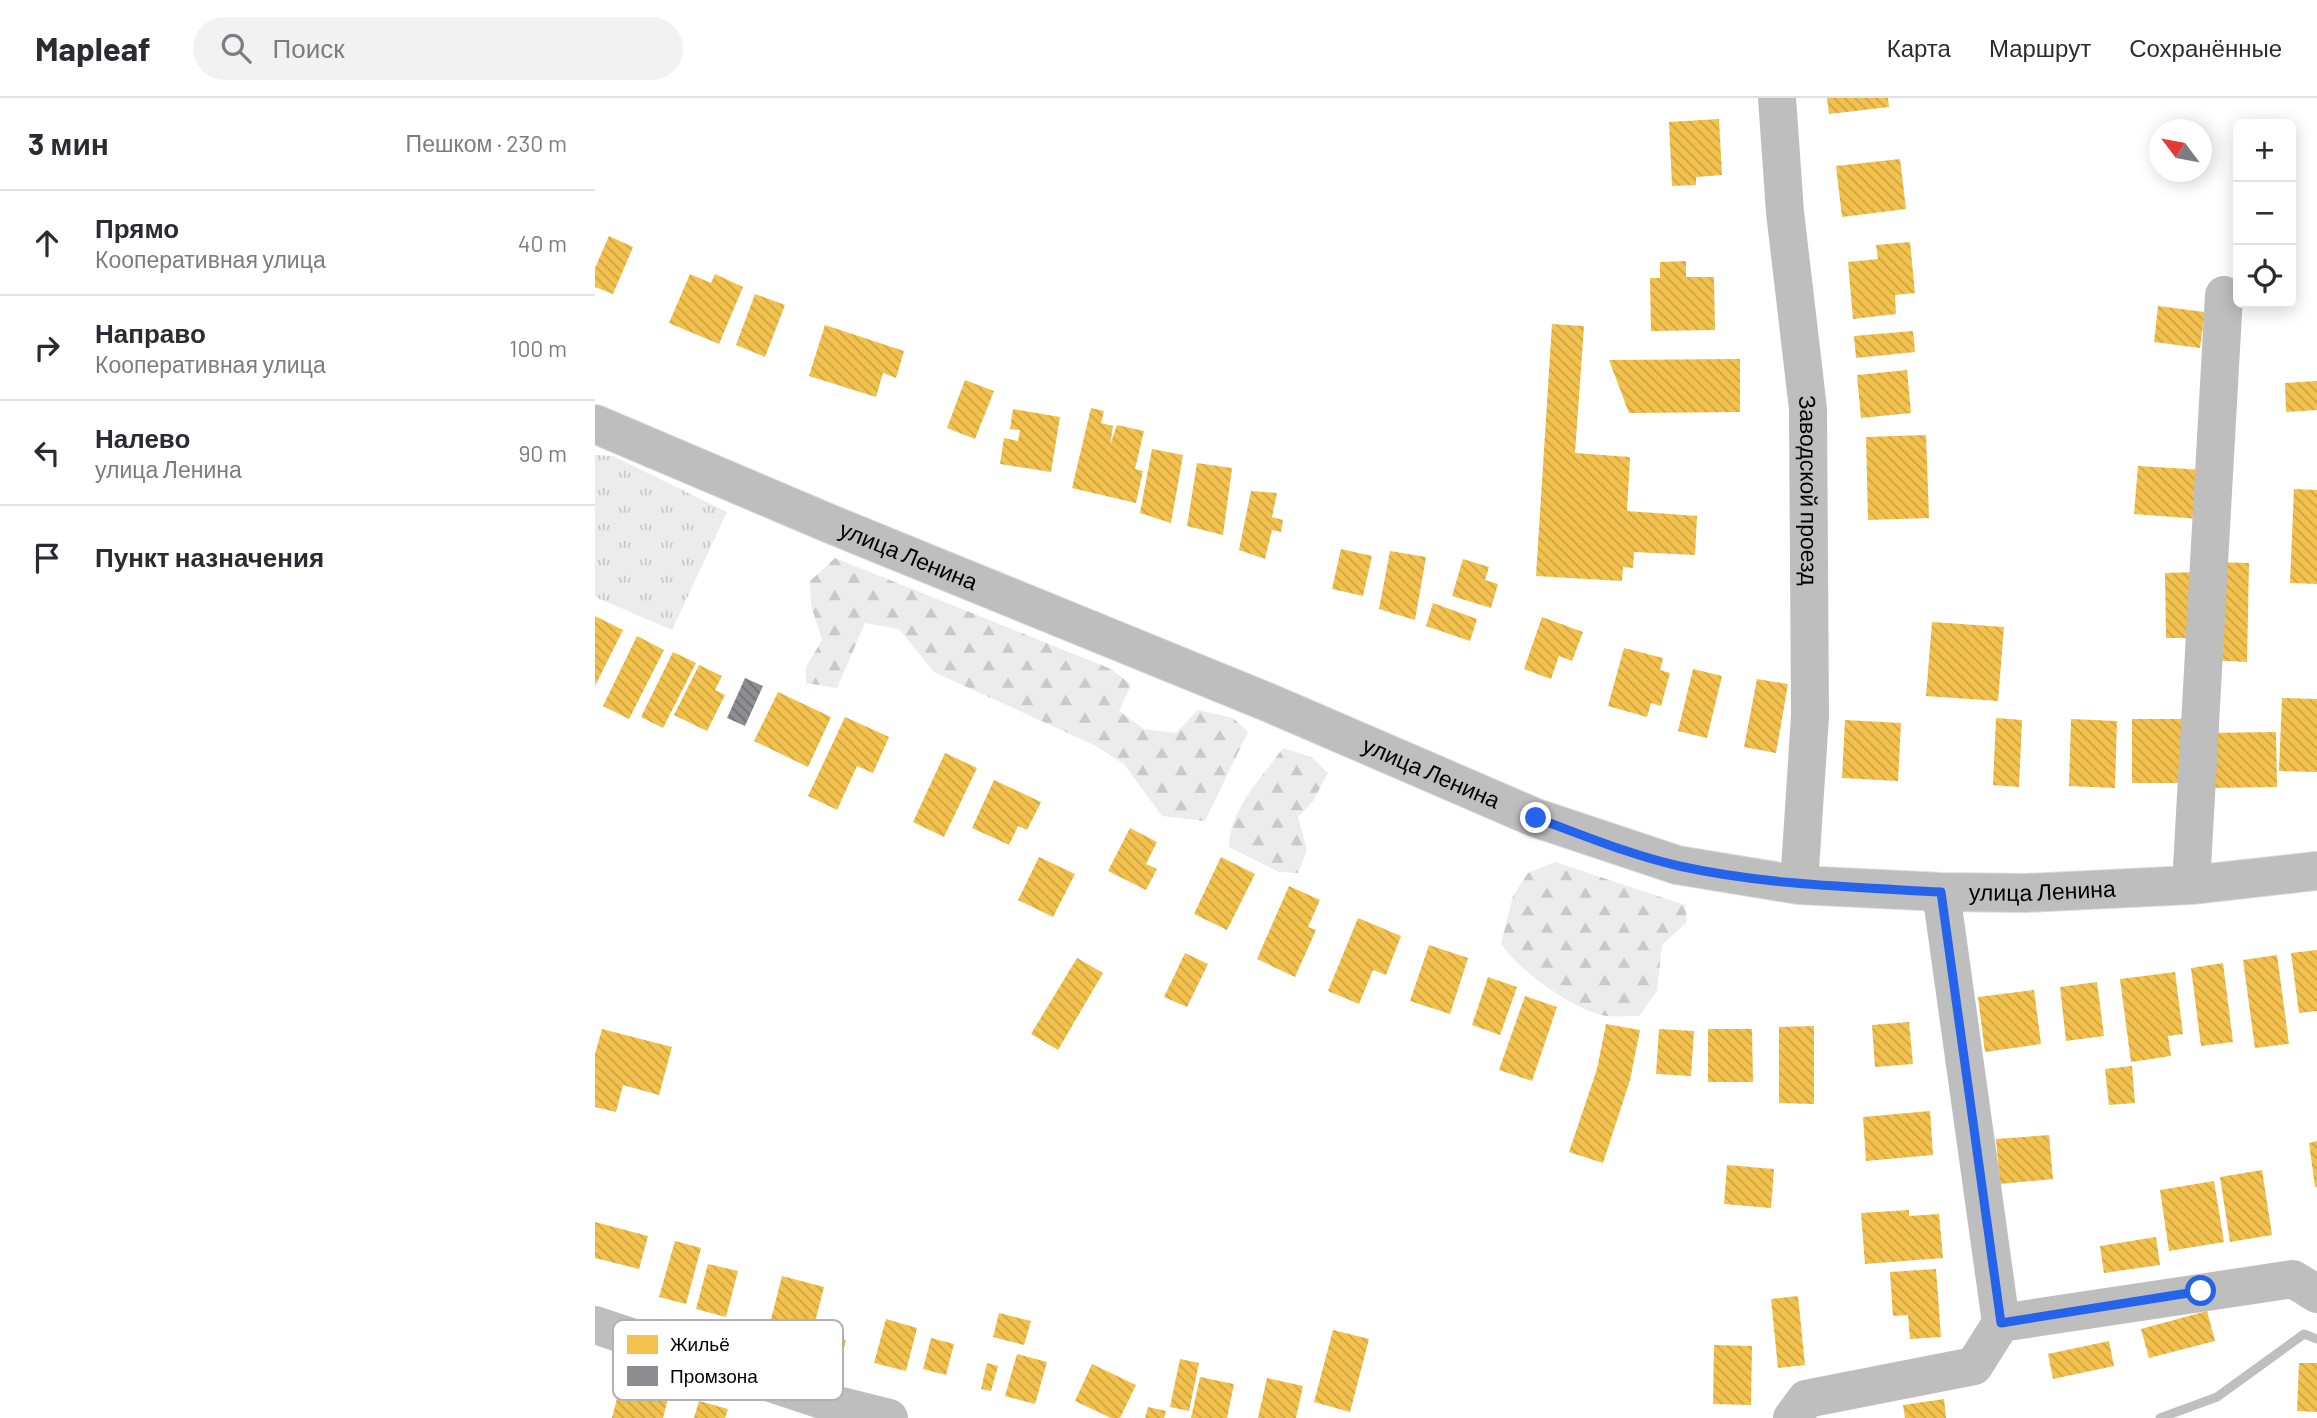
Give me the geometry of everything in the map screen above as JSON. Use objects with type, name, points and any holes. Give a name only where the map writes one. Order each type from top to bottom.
[{"type":"street","name":"Заводской проезд","points":[[1777,98],[1785,212],[1808,409],[1810,716],[1799,885]]},
{"type":"street","points":[[2191,884],[2224,295]]},
{"type":"street","name":"улица Ленина","points":[[595,424],[828,523],[1272,704],[1536,818],[1677,865],[1799,885],[2025,893],[2191,884],[2317,871]]},
{"type":"street","points":[[1792,1418],[1806,1399],[1974,1366],[2001,1323],[1941,892]]},
{"type":"street","points":[[2001,1323],[2293,1279],[2317,1294]]},
{"type":"street","points":[[595,1325],[613,1331]]},
{"type":"street","points":[[822,1400],[889,1418]]},
{"type":"green space","points":[[595,455],[613,456],[727,512],[672,630],[595,597]]},
{"type":"green space","points":[[835,558],[1111,669],[1131,685],[1119,711],[1144,729],[1176,733],[1198,710],[1233,718],[1248,732],[1205,821],[1162,816],[1124,764],[1094,745],[934,672],[899,629],[865,623],[837,688],[806,683],[806,667],[822,640],[811,605],[810,581]]},
{"type":"green space","points":[[1283,748],[1311,757],[1328,773],[1313,801],[1298,817],[1307,851],[1298,873],[1279,872],[1229,847],[1231,833],[1241,807]]},
{"type":"green space","points":[[1555,862],[1685,905],[1687,922],[1662,945],[1657,991],[1639,1016],[1606,1016],[1578,1006],[1534,977],[1501,944],[1513,896],[1528,873]]},
{"type":"building: Жильё","points":[[1827,98],[1888,98],[1889,107],[1829,114]]},
{"type":"building: Жильё","points":[[1719,119],[1722,175],[1696,177],[1696,185],[1672,186],[1669,122]]},
{"type":"building: Жильё","points":[[1900,159],[1906,209],[1842,217],[1836,166]]},
{"type":"building: Жильё","points":[[609,236],[633,247],[613,294],[595,287],[595,268]]},
{"type":"building: Жильё","points":[[1910,242],[1915,293],[1895,295],[1896,314],[1853,319],[1848,262],[1878,259],[1876,245]]},
{"type":"building: Жильё","points":[[1686,261],[1686,277],[1714,277],[1715,330],[1651,331],[1650,278],[1660,278],[1660,262]]},
{"type":"building: Жильё","points":[[690,274],[711,283],[715,274],[743,287],[719,344],[669,323]]},
{"type":"building: Жильё","points":[[755,294],[785,305],[765,357],[736,345]]},
{"type":"building: Жильё","points":[[2158,306],[2205,312],[2200,348],[2154,342]]},
{"type":"building: Жильё","points":[[1552,324],[1584,326],[1575,453],[1630,457],[1627,511],[1697,516],[1695,555],[1634,552],[1633,568],[1623,567],[1622,581],[1536,576]]},
{"type":"building: Жильё","points":[[825,325],[904,351],[896,378],[883,373],[876,397],[809,376]]},
{"type":"building: Жильё","points":[[1913,331],[1915,352],[1856,358],[1854,336]]},
{"type":"building: Жильё","points":[[1740,359],[1740,412],[1629,413],[1609,360]]},
{"type":"building: Жильё","points":[[1907,370],[1911,413],[1861,418],[1857,375]]},
{"type":"building: Жильё","points":[[965,380],[994,391],[975,439],[947,428]]},
{"type":"building: Жильё","points":[[2317,381],[2317,410],[2286,412],[2285,383]]},
{"type":"building: Жильё","points":[[1091,408],[1104,411],[1101,423],[1113,426],[1110,445],[1117,425],[1144,431],[1135,469],[1143,471],[1136,503],[1072,488]]},
{"type":"building: Жильё","points":[[1013,409],[1060,417],[1051,472],[1000,464],[1004,438],[1018,441],[1020,430],[1010,429]]},
{"type":"building: Жильё","points":[[1926,435],[1929,518],[1868,520],[1866,437]]},
{"type":"building: Жильё","points":[[1152,449],[1183,455],[1171,523],[1140,513]]},
{"type":"building: Жильё","points":[[1197,463],[1232,468],[1223,535],[1187,526]]},
{"type":"building: Жильё","points":[[2138,466],[2204,470],[2200,519],[2134,514]]},
{"type":"building: Жильё","points":[[2294,489],[2317,490],[2317,584],[2290,583]]},
{"type":"building: Жильё","points":[[1251,491],[1277,493],[1272,517],[1283,520],[1281,532],[1272,530],[1265,559],[1239,550]]},
{"type":"building: Жильё","points":[[1341,549],[1372,556],[1363,596],[1332,589]]},
{"type":"building: Жильё","points":[[1390,551],[1426,557],[1415,620],[1379,609]]},
{"type":"building: Жильё","points":[[1463,559],[1489,567],[1485,580],[1498,584],[1491,608],[1452,596]]},
{"type":"building: Жильё","points":[[2214,562],[2249,563],[2247,662],[2211,660]]},
{"type":"building: Жильё","points":[[2197,572],[2199,638],[2166,638],[2165,573]]},
{"type":"building: Жильё","points":[[1433,603],[1477,619],[1470,641],[1426,626]]},
{"type":"building: Жильё","points":[[595,616],[623,630],[595,686]]},
{"type":"building: Жильё","points":[[1542,617],[1583,632],[1572,661],[1559,656],[1551,679],[1524,669]]},
{"type":"building: Жильё","points":[[1932,622],[2004,627],[1998,701],[1926,696]]},
{"type":"building: Жильё","points":[[637,636],[664,650],[629,719],[603,706]]},
{"type":"building: Жильё","points":[[1624,648],[1663,658],[1660,670],[1670,673],[1661,706],[1651,703],[1647,717],[1608,706]]},
{"type":"building: Жильё","points":[[673,652],[696,663],[663,728],[641,717]]},
{"type":"building: Жильё","points":[[699,665],[722,676],[715,690],[725,695],[707,731],[674,715]]},
{"type":"building: Жильё","points":[[1693,669],[1722,676],[1707,738],[1678,731]]},
{"type":"building: Жильё","points":[[1757,679],[1788,684],[1776,753],[1744,747]]},
{"type":"building: Жильё","points":[[778,692],[831,717],[808,767],[754,741]]},
{"type":"building: Жильё","points":[[2282,698],[2317,699],[2317,772],[2279,771]]},
{"type":"building: Жильё","points":[[845,717],[889,737],[873,773],[857,766],[837,810],[808,796]]},
{"type":"building: Жильё","points":[[1996,718],[2022,720],[2019,787],[1993,785]]},
{"type":"building: Жильё","points":[[2071,719],[2117,721],[2115,788],[2069,786]]},
{"type":"building: Жильё","points":[[2132,719],[2190,719],[2190,783],[2132,783]]},
{"type":"building: Жильё","points":[[1845,720],[1901,723],[1898,781],[1842,778]]},
{"type":"building: Жильё","points":[[2276,732],[2277,787],[2207,788],[2206,733]]},
{"type":"building: Жильё","points":[[945,753],[977,768],[944,837],[913,822]]},
{"type":"building: Жильё","points":[[994,780],[1041,802],[1027,830],[1018,826],[1009,845],[972,828]]},
{"type":"building: Жильё","points":[[1130,828],[1157,842],[1146,864],[1157,869],[1146,890],[1108,871]]},
{"type":"building: Жильё","points":[[1039,857],[1075,874],[1053,917],[1018,900]]},
{"type":"building: Жильё","points":[[1221,857],[1255,874],[1227,930],[1194,914]]},
{"type":"building: Жильё","points":[[1289,886],[1320,900],[1308,927],[1316,930],[1295,977],[1257,959]]},
{"type":"building: Жильё","points":[[1358,918],[1401,936],[1386,975],[1373,970],[1359,1004],[1328,991]]},
{"type":"building: Жильё","points":[[1429,945],[1468,958],[1450,1014],[1410,1001]]},
{"type":"building: Жильё","points":[[2317,950],[2317,1011],[2299,1013],[2291,953]]},
{"type":"building: Жильё","points":[[1185,953],[1208,964],[1187,1007],[1164,997]]},
{"type":"building: Жильё","points":[[2277,955],[2289,1044],[2255,1048],[2243,960]]},
{"type":"building: Жильё","points":[[1077,958],[1103,973],[1058,1050],[1031,1034]]},
{"type":"building: Жильё","points":[[2223,963],[2233,1042],[2201,1046],[2191,968]]},
{"type":"building: Жильё","points":[[2175,972],[2183,1034],[2168,1036],[2171,1056],[2131,1062],[2120,979]]},
{"type":"building: Жильё","points":[[1488,977],[1517,987],[1500,1035],[1472,1025]]},
{"type":"building: Жильё","points":[[2097,982],[2104,1036],[2066,1041],[2060,987]]},
{"type":"building: Жильё","points":[[2034,990],[2041,1044],[1985,1052],[1978,997]]},
{"type":"building: Жильё","points":[[1525,996],[1557,1007],[1532,1081],[1499,1070]]},
{"type":"building: Жильё","points":[[1909,1022],[1913,1064],[1875,1067],[1872,1025]]},
{"type":"building: Жильё","points":[[1606,1024],[1640,1030],[1630,1080],[1603,1163],[1569,1152],[1597,1069]]},
{"type":"building: Жильё","points":[[1814,1026],[1814,1104],[1779,1103],[1779,1027]]},
{"type":"building: Жильё","points":[[602,1029],[672,1047],[659,1095],[623,1085],[616,1112],[595,1107],[595,1054]]},
{"type":"building: Жильё","points":[[1659,1029],[1694,1031],[1691,1076],[1656,1074]]},
{"type":"building: Жильё","points":[[1708,1029],[1752,1029],[1753,1082],[1708,1082]]},
{"type":"building: Жильё","points":[[2132,1066],[2135,1103],[2109,1105],[2105,1069]]},
{"type":"building: Жильё","points":[[1930,1111],[1933,1155],[1866,1161],[1863,1117]]},
{"type":"building: Жильё","points":[[2049,1135],[2053,1179],[2000,1184],[1996,1139]]},
{"type":"building: Жильё","points":[[2317,1141],[2317,1187],[2315,1187],[2309,1143]]},
{"type":"building: Жильё","points":[[1727,1165],[1774,1169],[1771,1208],[1724,1204]]},
{"type":"building: Жильё","points":[[2262,1170],[2272,1235],[2230,1242],[2220,1177]]},
{"type":"building: Жильё","points":[[2214,1181],[2224,1242],[2169,1251],[2160,1190]]},
{"type":"building: Жильё","points":[[1909,1210],[1909,1216],[1939,1214],[1943,1258],[1865,1264],[1861,1213]]},
{"type":"building: Жильё","points":[[595,1222],[648,1236],[639,1269],[595,1258]]},
{"type":"building: Жильё","points":[[2156,1237],[2160,1265],[2104,1273],[2100,1246]]},
{"type":"building: Жильё","points":[[675,1241],[701,1248],[686,1304],[659,1297]]},
{"type":"building: Жильё","points":[[708,1264],[738,1271],[726,1317],[696,1309]]},
{"type":"building: Жильё","points":[[1936,1269],[1941,1337],[1910,1339],[1908,1315],[1893,1316],[1890,1272]]},
{"type":"building: Жильё","points":[[782,1276],[824,1287],[816,1320],[771,1320]]},
{"type":"building: Жильё","points":[[1798,1296],[1805,1365],[1778,1368],[1771,1299]]},
{"type":"building: Жильё","points":[[2207,1311],[2215,1341],[2149,1358],[2141,1329]]},
{"type":"building: Жильё","points":[[999,1313],[1031,1321],[1024,1345],[993,1337]]},
{"type":"building: Жильё","points":[[886,1319],[917,1328],[906,1371],[874,1363]]},
{"type":"building: Жильё","points":[[1333,1330],[1369,1339],[1350,1412],[1314,1402]]},
{"type":"building: Жильё","points":[[931,1338],[954,1344],[946,1375],[923,1369]]},
{"type":"building: Жильё","points":[[2109,1341],[2114,1366],[2053,1379],[2048,1354]]},
{"type":"building: Жильё","points":[[1714,1345],[1752,1346],[1751,1405],[1713,1404]]},
{"type":"building: Жильё","points":[[1017,1354],[1047,1362],[1035,1404],[1005,1396]]},
{"type":"building: Жильё","points":[[1180,1359],[1199,1363],[1189,1411],[1170,1407]]},
{"type":"building: Жильё","points":[[987,1363],[998,1366],[991,1391],[981,1389]]},
{"type":"building: Жильё","points":[[2299,1363],[2317,1363],[2317,1412],[2297,1411]]},
{"type":"building: Жильё","points":[[1092,1364],[1136,1385],[1120,1418],[1111,1418],[1075,1401]]},
{"type":"building: Жильё","points":[[1200,1377],[1234,1384],[1227,1418],[1191,1418]]},
{"type":"building: Жильё","points":[[1267,1378],[1303,1386],[1296,1418],[1258,1418]]},
{"type":"building: Жильё","points":[[1944,1399],[1946,1418],[1905,1418],[1903,1405]]},
{"type":"building: Жильё","points":[[617,1400],[668,1400],[663,1418],[612,1418]]},
{"type":"building: Жильё","points":[[699,1401],[728,1409],[725,1418],[694,1418]]},
{"type":"building: Жильё","points":[[1148,1407],[1166,1411],[1164,1418],[1145,1418]]},
{"type":"building: Промзона","points":[[745,678],[763,686],[745,726],[727,718]]},
{"type":"waterway","points":[[2160,1418],[2217,1397],[2304,1334],[2317,1339]]},
{"type":"route","points":[[1536,818],[1677,865],[1737,877],[1799,885],[1941,892],[1959,1037],[2001,1323],[2201,1291]]}]
